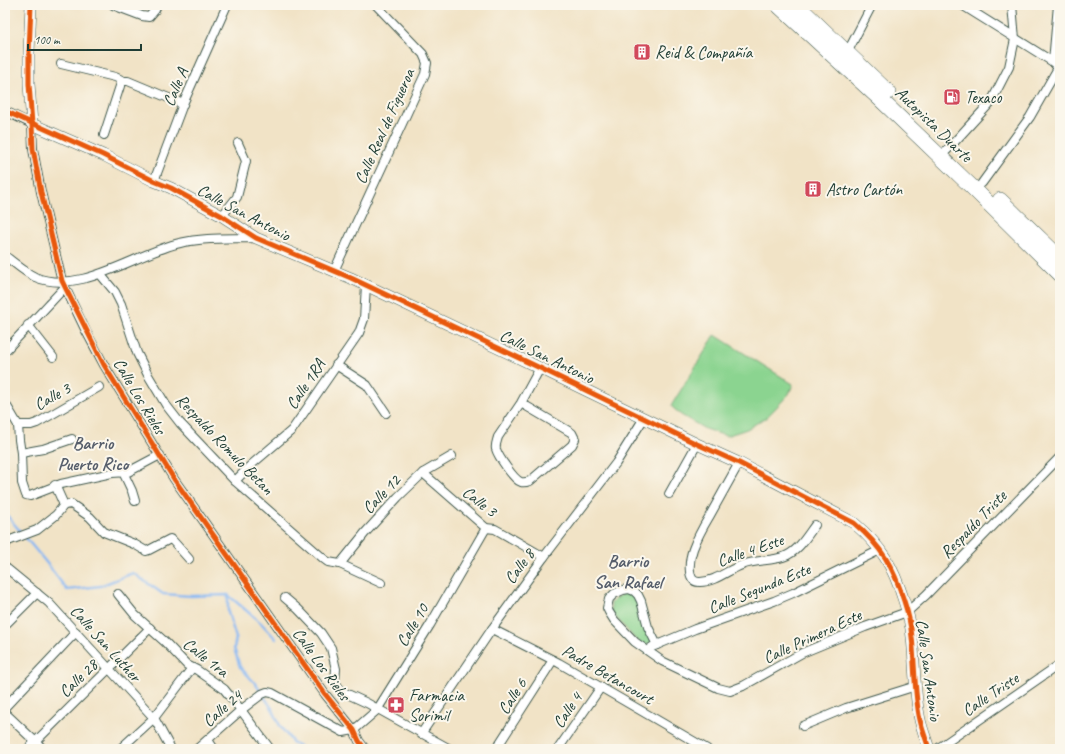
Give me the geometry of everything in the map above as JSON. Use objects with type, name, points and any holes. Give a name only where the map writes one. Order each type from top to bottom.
[{"type":"highway","name":"Autopista Duarte","points":[[778,5],[889,108],[1060,274]]},
{"type":"highway","name":"Autopista Duarte","points":[[798,5],[1060,258]]},
{"type":"street","name":"Calle Los Rieles","points":[[31,5],[28,52],[33,149],[41,192],[63,284],[104,365],[174,479],[325,694],[354,730],[359,741],[366,749]]},
{"type":"street","points":[[113,5],[142,16],[149,17],[157,5]]},
{"type":"street","name":"Calle A","points":[[154,181],[183,104],[227,5]]},
{"type":"street","name":"Calle Real de Figueroa","points":[[334,271],[425,74],[427,63],[423,54],[376,5]]},
{"type":"street","points":[[847,53],[872,5]]},
{"type":"street","points":[[962,5],[1057,66]]},
{"type":"street","points":[[947,150],[991,102],[1009,67],[1015,39],[1012,5]]},
{"type":"street","points":[[982,183],[1030,117],[1057,66],[1058,5]]},
{"type":"street","points":[[60,64],[128,81],[183,104]]},
{"type":"street","points":[[104,135],[121,83],[124,81]]},
{"type":"street","name":"Calle San Antonio","points":[[5,111],[103,155],[171,188],[222,216],[256,238],[366,285],[739,464],[854,523],[868,535],[880,550],[891,566],[899,583],[912,635],[920,719],[929,749]]},
{"type":"street","points":[[222,216],[236,197],[246,161],[238,143]]},
{"type":"street","points":[[5,256],[36,277],[63,284],[100,274],[155,251],[179,243],[202,239],[256,238]]},
{"type":"street","name":"Respaldo Romulo Betan","points":[[100,274],[115,292],[121,304],[137,353],[148,375],[166,405],[180,423],[235,481],[324,559],[328,562],[340,564],[381,583]]},
{"type":"street","points":[[5,351],[63,284]]},
{"type":"street","name":"Calle 1RA","points":[[235,481],[292,430],[359,333],[364,319],[366,285]]},
{"type":"street","points":[[28,325],[53,357]]},
{"type":"street","points":[[336,365],[367,385],[386,413]]},
{"type":"street","points":[[521,403],[572,433],[574,436],[572,444],[530,481],[524,482],[519,481],[515,477],[499,456],[496,449],[496,443],[498,437],[521,403],[540,368]]},
{"type":"street","name":"Calle 3","points":[[18,425],[31,425],[99,387]]},
{"type":"street","points":[[5,403],[18,425],[22,483],[26,495],[28,496],[55,486],[112,473],[128,472],[160,455]]},
{"type":"street","name":"Calle 8","points":[[421,734],[492,629],[544,557],[616,463],[644,418]]},
{"type":"street","points":[[21,453],[43,449],[72,439]]},
{"type":"street","points":[[669,494],[696,444]]},
{"type":"street","name":"Calle 12","points":[[340,564],[365,532],[398,497],[423,473],[452,456]]},
{"type":"street","name":"Respaldo Triste","points":[[907,612],[926,595],[1060,457]]},
{"type":"street","name":"Calle 4 Este","points":[[739,464],[692,549],[690,572],[693,580],[700,582],[706,581],[748,563],[783,557],[790,554],[804,540],[815,525]]},
{"type":"street","points":[[123,472],[135,501]]},
{"type":"street","name":"Calle 3","points":[[423,473],[486,528],[495,530],[544,557]]},
{"type":"street","points":[[55,486],[64,505]]},
{"type":"street","points":[[7,544],[37,530],[56,515],[64,505],[71,504],[90,517],[104,532],[134,544],[146,551],[170,539],[189,559]]},
{"type":"street","name":"Calle 10","points":[[354,730],[377,710],[430,625],[486,528]]},
{"type":"street","name":"Calle Segunda Este","points":[[646,650],[695,629],[786,595],[880,550]]},
{"type":"street","name":"Calle San Luther","points":[[5,567],[49,603],[109,668],[154,718],[171,749]]},
{"type":"street","points":[[646,650],[635,642],[614,620],[609,612],[607,608],[609,599],[614,594],[629,589],[638,595],[648,627],[657,645]]},
{"type":"street","points":[[5,625],[37,593]]},
{"type":"street","name":"Calle 1ra","points":[[118,594],[135,614],[187,665],[197,670],[224,689],[270,749]]},
{"type":"street","points":[[285,598],[321,633],[331,648],[336,669],[335,682],[341,691],[367,703],[377,710],[450,749]]},
{"type":"street","name":"Calle Primera Este","points":[[646,650],[662,661],[718,688],[730,691],[743,686],[802,653],[865,627],[907,612]]},
{"type":"street","name":"Calle 28","points":[[28,749],[150,628]]},
{"type":"street","name":"Padre Betancourt","points":[[492,629],[553,660],[707,749]]},
{"type":"street","points":[[5,707],[76,632]]},
{"type":"street","name":"Calle 6","points":[[496,749],[553,660]]},
{"type":"street","name":"Calle Triste","points":[[937,749],[1060,664]]},
{"type":"street","points":[[120,749],[154,718],[192,668]]},
{"type":"street","points":[[803,726],[846,708],[916,686]]},
{"type":"street","name":"Calle 4","points":[[558,749],[600,687]]},
{"type":"street","name":"Calle 24","points":[[197,749],[241,710],[262,694],[267,692],[272,693],[343,732],[354,730]]},
{"type":"street","points":[[5,712],[43,749]]},
{"type":"street","points":[[208,740],[214,749]]},
{"type":"green space","points":[[715,335],[793,384],[789,394],[767,417],[747,429],[726,436],[705,429],[681,415],[671,406]]},
{"type":"green space","points":[[627,591],[637,597],[652,638],[651,643],[645,645],[636,640],[611,612],[611,603]]},
{"type":"waterway","points":[[5,513],[67,590],[100,586],[133,573],[163,594],[191,596],[228,595],[261,623],[276,639]]},
{"type":"waterway","points":[[228,595],[228,612],[236,638],[234,648],[240,667],[255,683],[273,710],[280,726],[294,744],[304,749]]},
{"type":"cycle path","points":[[31,5],[29,84],[33,149],[41,192],[62,281],[104,365],[174,479],[325,694],[354,730],[365,749]]},
{"type":"cycle path","points":[[5,111],[103,155],[171,188],[222,216],[256,238],[351,278],[540,368],[739,463],[854,523],[872,540],[891,567],[904,601],[912,632],[918,710],[929,749]]},
{"type":"place","name":"Reid & Compañía","points":[[642,52]]},
{"type":"place","name":"Texaco","points":[[952,97]]},
{"type":"place","name":"Astro Cartón","points":[[813,189]]},
{"type":"place","name":"Farmacia Sorimil","points":[[396,705]]},
{"type":"district","name":"Barrio Puerto Rico","points":[[93,453]]},
{"type":"district","name":"Barrio San Rafael","points":[[628,571]]}]
